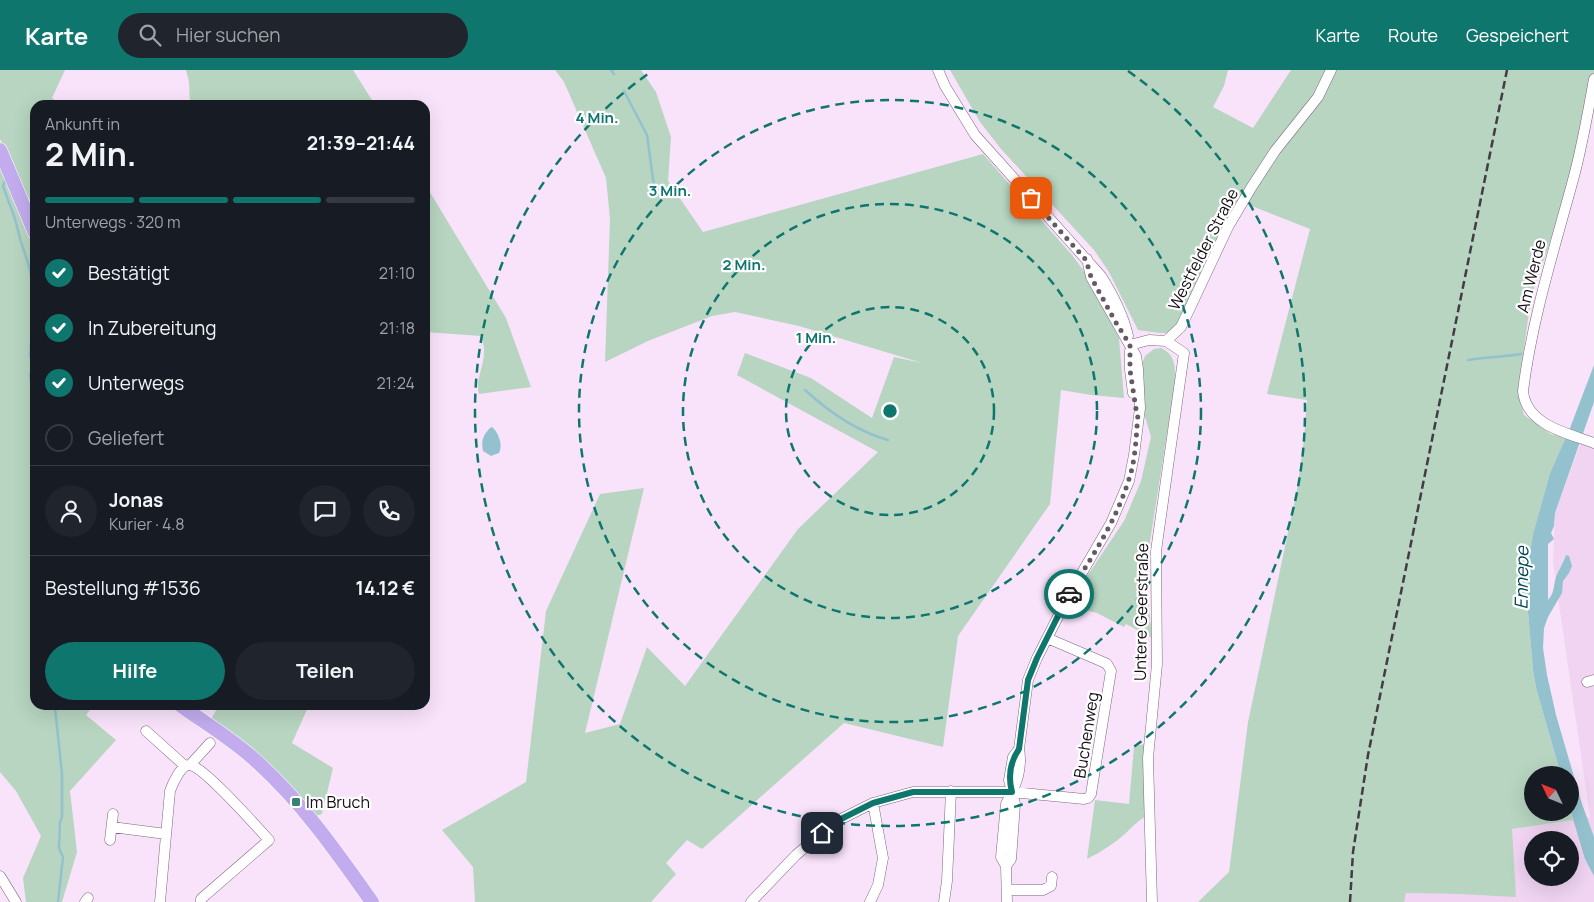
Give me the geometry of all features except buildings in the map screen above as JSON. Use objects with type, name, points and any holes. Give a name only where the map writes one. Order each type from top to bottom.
[{"type":"main road","points":[[0,150],[30,221]]},
{"type":"main road","points":[[187,710],[238,746],[282,786],[318,828],[372,902]]},
{"type":"street","points":[[938,70],[945,86],[974,135],[1086,260],[1091,277],[1136,356],[1138,369],[1140,408],[1132,468],[1122,499],[1112,523],[1069,595],[1028,680],[1019,749],[1021,759],[1018,780],[1012,792],[1015,804],[1011,859],[1006,866],[1007,902]]},
{"type":"street","name":"Westfelder Straße","points":[[1166,341],[1181,327],[1228,227],[1251,188],[1275,151],[1318,97],[1332,70]]},
{"type":"street","name":"Am Werde","points":[[1590,441],[1548,425],[1532,414],[1524,400],[1523,392],[1533,329],[1574,178],[1594,79]]},
{"type":"street","points":[[1130,345],[1149,340],[1166,341]]},
{"type":"street","name":"Untere Geerstraße","points":[[1152,902],[1148,758],[1156,664],[1156,551],[1184,353],[1166,341]]},
{"type":"street","name":"Buchenweg","points":[[1012,792],[1084,799],[1088,798],[1091,794],[1111,671],[1103,662],[1047,638]]},
{"type":"street","points":[[146,731],[188,766],[198,769],[269,840],[201,899],[201,902]]},
{"type":"street","points":[[160,902],[170,792],[173,782],[210,743]]},
{"type":"street","points":[[944,902],[947,880],[951,791]]},
{"type":"street","points":[[751,902],[796,855],[835,822],[873,803],[913,792],[1012,792]]},
{"type":"street","points":[[870,902],[878,885],[883,858],[873,803]]},
{"type":"street","points":[[110,840],[113,814]]},
{"type":"street","points":[[112,828],[166,834]]},
{"type":"street","points":[[0,876],[16,902]]},
{"type":"street","points":[[1007,890],[1045,890],[1051,886],[1052,877]]},
{"type":"shaded area","points":[[1581,442],[1594,446],[1594,902],[1404,902],[1406,893],[1460,894],[1512,829],[1564,821],[1579,821],[1579,819],[1590,817],[1553,563],[1555,513]]},
{"type":"green space","points":[[0,70],[65,70],[52,98],[55,100],[30,100],[29,200],[0,139]]},
{"type":"green space","points":[[186,70],[353,70],[372,100],[190,100]]},
{"type":"green space","points":[[555,70],[641,70],[656,92],[671,137],[668,181],[703,232],[983,154],[1072,255],[1086,274],[1119,338],[1124,398],[1061,390],[1050,504],[958,636],[943,747],[844,723],[702,849],[687,840],[666,863],[676,874],[651,902],[475,902],[473,867],[442,830],[526,782],[546,611],[600,494],[644,488],[585,733],[620,724],[647,647],[685,686],[798,529],[878,452],[737,375],[745,353],[811,378],[872,418],[894,357],[922,363],[799,326],[735,312],[712,316],[648,341],[605,362],[610,219],[606,178],[564,82]]},
{"type":"green space","points":[[950,70],[1228,70],[1224,86],[1213,107],[1253,128],[1291,70],[1594,70],[1594,100],[1572,179],[1531,297],[1518,393],[1524,415],[1551,434],[1566,437],[1550,473],[1533,534],[1528,566],[1528,612],[1533,670],[1536,688],[1558,766],[1524,766],[1524,821],[1566,821],[1512,829],[1516,897],[1406,893],[1404,902],[1198,902],[1229,872],[1248,722],[1297,490],[1307,400],[1267,394],[1310,229],[1239,201],[1178,326],[1171,333],[1138,330],[1109,272],[1094,250],[1001,149],[980,122]]},
{"type":"green space","points":[[0,166],[30,236],[30,710],[90,710],[86,715],[116,740],[70,791],[77,852],[62,902],[26,902],[23,878],[41,836],[16,791],[0,772]]},
{"type":"green space","points":[[430,192],[506,318],[531,387],[479,394],[478,384],[484,350],[481,336],[430,332]]},
{"type":"green space","points":[[1161,348],[1170,354],[1174,362],[1175,382],[1148,554],[1147,588],[1152,638],[1126,624],[1124,627],[1097,613],[1067,606],[1124,521],[1141,481],[1151,437],[1140,400],[1141,366],[1145,356],[1154,349]]},
{"type":"green space","points":[[216,710],[307,710],[292,743],[333,768],[322,814],[316,816],[210,721]]},
{"type":"green space","points":[[1144,744],[1146,816],[1113,844],[1087,859],[1095,800],[1129,804],[1134,747]]},
{"type":"water","points":[[1594,365],[1594,402],[1555,513],[1554,526],[1551,533],[1554,539],[1548,544],[1548,600],[1566,555],[1569,556],[1572,566],[1563,581],[1562,593],[1544,628],[1543,648],[1547,675],[1571,766],[1558,766],[1536,688],[1533,670],[1528,612],[1528,566],[1533,534],[1550,473],[1570,428]]},
{"type":"water","points":[[492,427],[498,436],[501,446],[499,453],[491,456],[483,451],[482,441]]},
{"type":"water","points":[[1579,794],[1594,837],[1594,876],[1585,859],[1579,839],[1579,831],[1577,831],[1574,821],[1579,821]]},
{"type":"waterway","points":[[611,70],[614,74]]},
{"type":"waterway","points":[[624,91],[647,135],[654,186]]},
{"type":"waterway","points":[[6,179],[3,186],[30,271]]},
{"type":"waterway","points":[[1468,360],[1521,354]]},
{"type":"waterway","points":[[805,390],[844,420],[865,432],[888,440]]},
{"type":"waterway","points":[[55,710],[62,774],[62,817],[60,822],[59,848],[63,857],[58,902]]},
{"type":"railway","points":[[1350,902],[1353,852],[1368,755],[1507,70]]},
{"type":"way so far","points":[[1031,198],[1086,260],[1091,277],[1130,345],[1130,370],[1138,414],[1136,442],[1129,481],[1112,523],[1069,594]]},
{"type":"place","name":"Im Bruch","points":[[296,802]]},
{"type":"route","points":[[822,833],[835,822],[873,803],[913,792],[1012,792],[1009,780],[1013,757],[1019,749],[1028,680],[1069,594]]},
{"type":"water label","name":"Ennepe","points":[[1522,578]]}]
